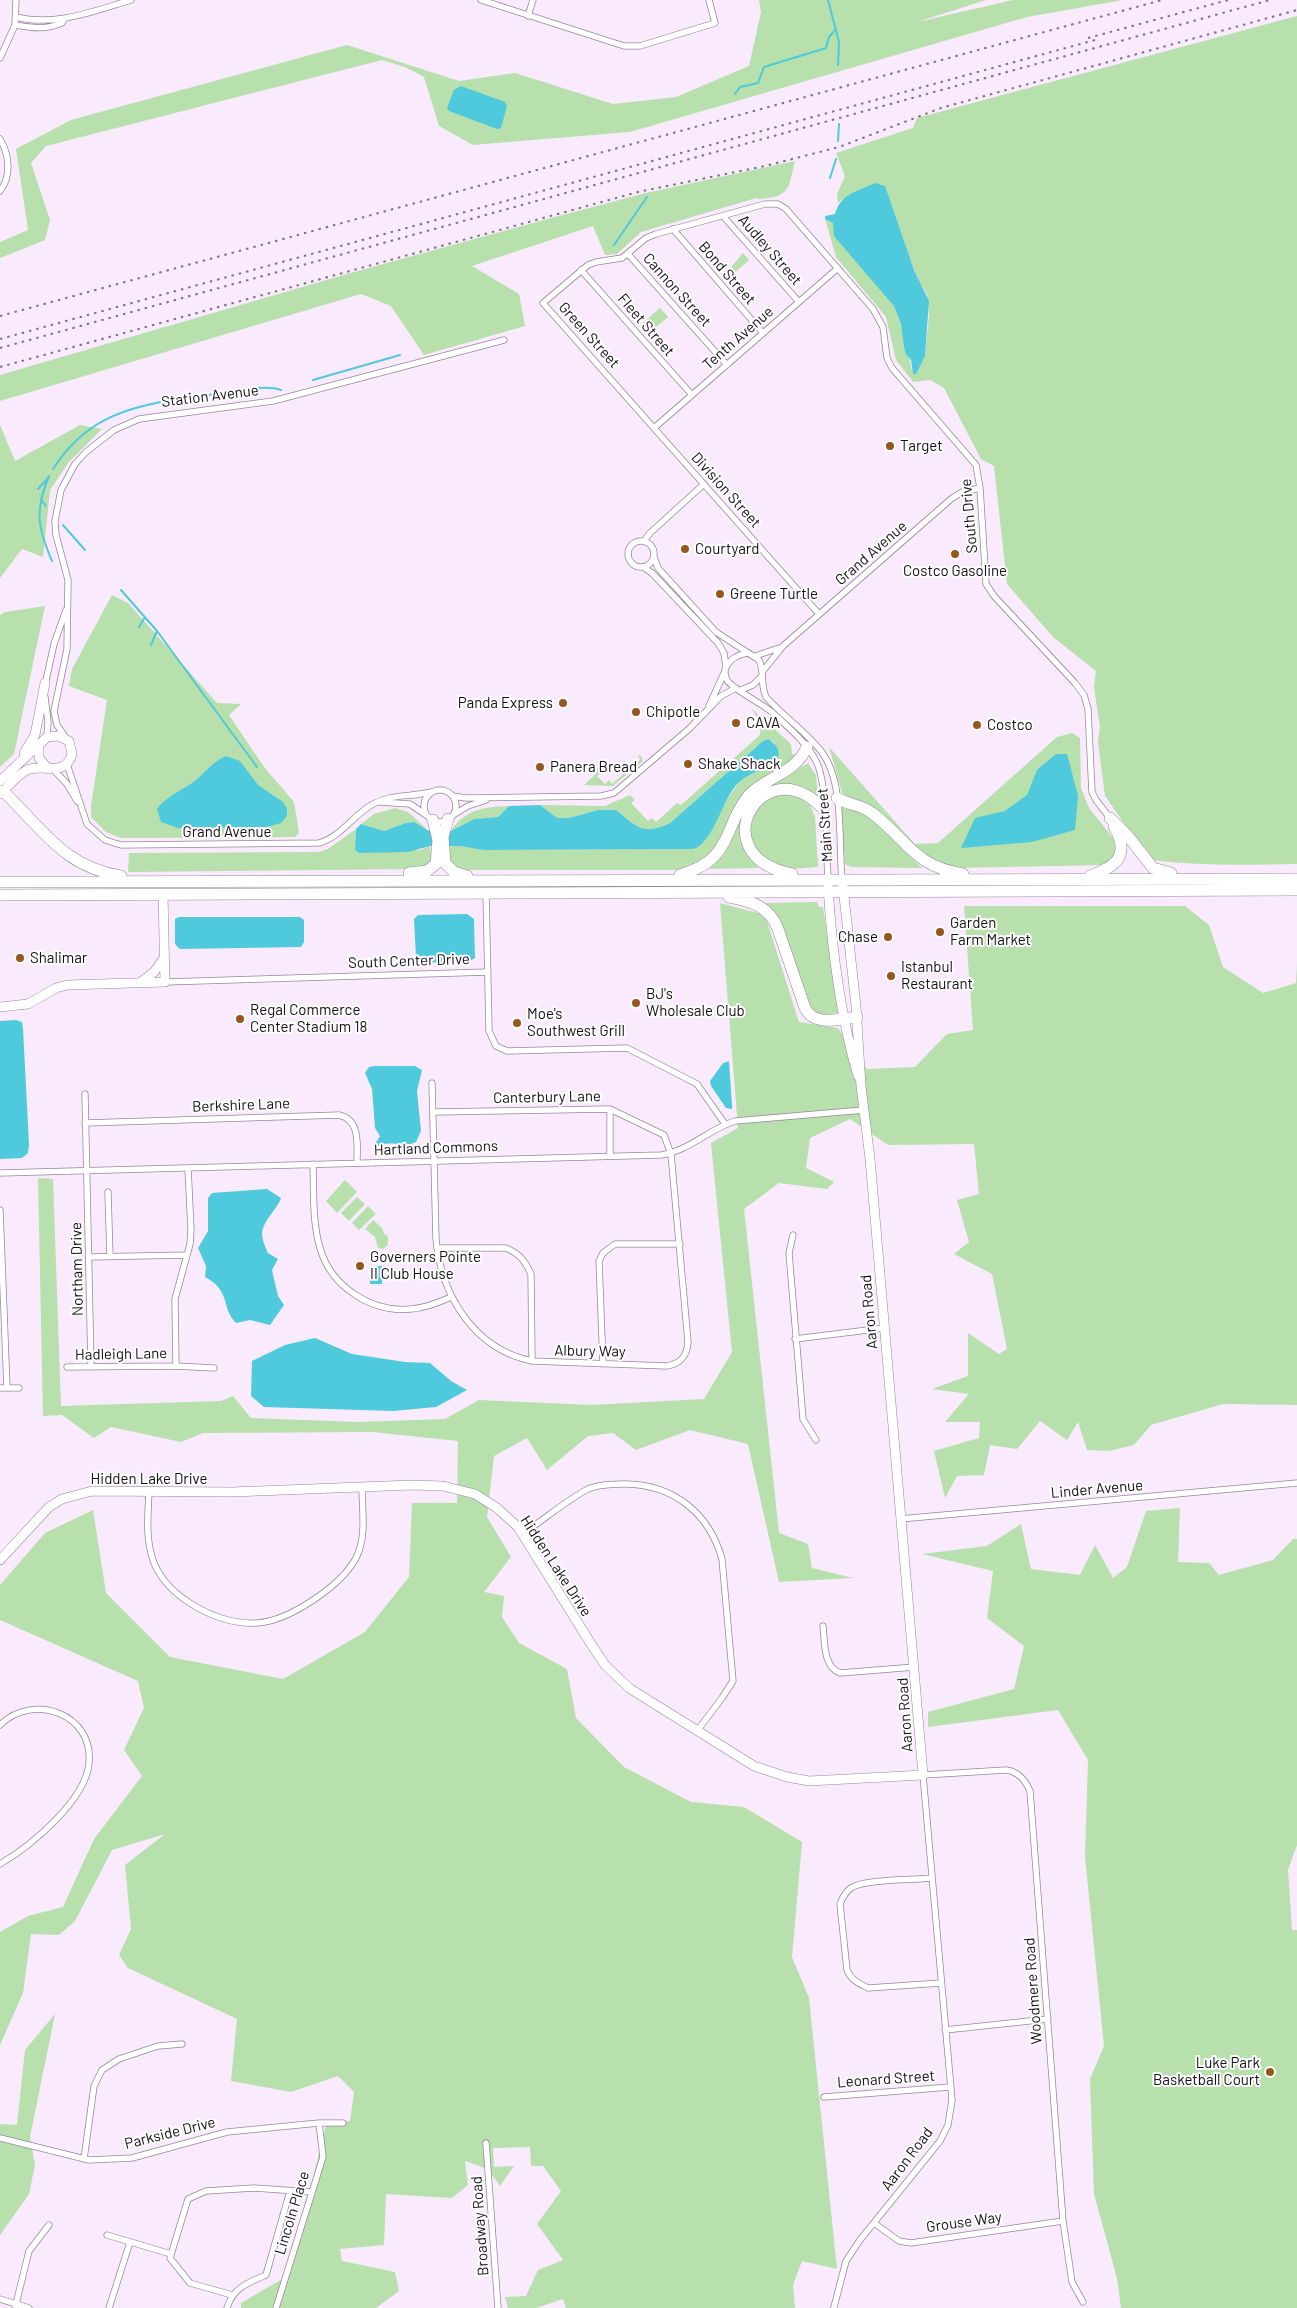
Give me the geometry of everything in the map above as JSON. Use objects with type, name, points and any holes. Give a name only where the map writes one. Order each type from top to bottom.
[{"type":"highway","points":[[668,879],[699,869],[712,861],[720,852],[741,806],[748,797],[759,787],[794,767],[807,747]]},
{"type":"highway","points":[[1,789],[76,862],[98,872],[150,881]]},
{"type":"highway","points":[[813,879],[771,869],[759,861],[747,843],[745,824],[749,811],[757,800],[778,790],[801,792],[812,798],[824,810]]},
{"type":"highway","points":[[837,798],[871,812],[913,853],[928,863],[948,871],[997,879]]},
{"type":"highway","points":[[430,818],[440,832],[441,856],[445,863],[451,870],[478,880]]},
{"type":"highway","points":[[440,832],[450,818]]},
{"type":"highway","points":[[1110,818],[1127,835],[1153,868],[1158,871],[1204,878]]},
{"type":"highway","points":[[1081,879],[1108,869],[1119,858],[1121,842],[1110,818]]},
{"type":"highway","points":[[348,880],[427,871],[434,866],[441,856]]},
{"type":"highway","points":[[0,882],[1297,878]]},
{"type":"highway","points":[[0,895],[1297,890]]},
{"type":"highway","points":[[698,892],[745,900],[758,905],[766,911],[778,929],[808,1014],[817,1020],[857,1017]]},
{"type":"street","points":[[0,58],[15,25],[16,0]]},
{"type":"street","points":[[16,17],[36,20],[64,19],[131,0]]},
{"type":"street","points":[[480,0],[624,46],[640,46],[715,24],[709,0]]},
{"type":"street","points":[[528,16],[533,0]]},
{"type":"street","points":[[15,25],[35,29],[49,29],[62,24],[64,19]]},
{"type":"street","points":[[0,138],[9,167],[4,186],[0,191]]},
{"type":"street","name":"Green Street","points":[[654,428],[544,303],[582,270],[596,262],[620,259],[648,237],[769,203],[783,207]]},
{"type":"street","name":"South Drive","points":[[783,207],[869,304],[880,320],[884,333],[887,358],[892,368],[973,461],[977,470],[980,488],[986,584],[994,596],[1075,682],[1084,695],[1088,710],[1091,787],[1096,800],[1110,818]]},
{"type":"street","name":"Audley Street","points":[[723,216],[799,302]]},
{"type":"street","name":"Bond Street","points":[[673,229],[763,333]]},
{"type":"street","name":"Cannon Street","points":[[628,254],[726,365]]},
{"type":"street","name":"Tenth Avenue","points":[[654,428],[838,268]]},
{"type":"street","name":"Fleet Street","points":[[582,270],[692,395]]},
{"type":"street","name":"Station Avenue","points":[[66,738],[57,725],[54,711],[67,649],[68,606],[68,580],[56,535],[55,520],[60,490],[81,458],[114,430],[139,418],[284,398],[504,340]]},
{"type":"street","name":"Division Street","points":[[654,428],[820,614]]},
{"type":"street","points":[[644,541],[651,546],[658,568],[707,624],[723,638],[755,656],[762,666],[762,674],[753,685],[738,689],[727,680],[724,653],[718,643],[652,573],[632,563],[628,554],[634,544],[644,541],[651,532],[704,484]]},
{"type":"street","name":"Grand Avenue","points":[[762,674],[783,646],[951,499],[962,492],[980,488]]},
{"type":"street","points":[[643,567],[650,563],[654,557]]},
{"type":"street","name":"Station Avenue","points":[[47,737],[45,682],[54,644],[68,606]]},
{"type":"street","name":"Grand Avenue","points":[[755,656],[769,653],[783,646]]},
{"type":"street","points":[[726,668],[736,656],[749,653]]},
{"type":"street","name":"Grand Avenue","points":[[707,710],[726,668]]},
{"type":"street","name":"Main Street","points":[[762,674],[763,691],[768,699],[824,755],[834,779],[842,879]]},
{"type":"street","points":[[1,789],[34,735],[45,682]]},
{"type":"street","name":"Grand Avenue","points":[[51,769],[70,788],[85,820],[93,832],[105,840],[117,844],[319,843],[331,838],[377,802],[391,797],[442,790],[453,796],[495,798],[601,796],[614,793],[690,728],[723,694],[738,689]]},
{"type":"street","name":"Main Street","points":[[738,689],[773,713],[807,747],[815,760],[820,771],[828,879]]},
{"type":"street","points":[[1,789],[26,771],[35,768],[51,769],[67,764],[72,751],[66,738],[47,737],[13,768]]},
{"type":"street","points":[[40,744],[39,758],[51,769]]},
{"type":"street","name":"Grand Avenue","points":[[67,764],[78,792],[81,810]]},
{"type":"street","points":[[430,818],[424,805],[426,798],[431,792]]},
{"type":"street","points":[[450,818],[456,806],[453,796]]},
{"type":"street","name":"Grand Avenue","points":[[430,818],[438,822],[450,818],[468,806],[495,798]]},
{"type":"street","points":[[377,802],[410,804],[430,818]]},
{"type":"street","name":"Aaron Road","points":[[828,879],[833,944],[845,1018],[861,1086]]},
{"type":"street","name":"Aaron Road","points":[[834,2306],[846,2262],[874,2223],[940,2141],[948,2125],[952,2100],[915,1667],[861,1086],[857,1017],[842,879]]},
{"type":"street","points":[[486,892],[488,972]]},
{"type":"street","points":[[163,894],[165,982]]},
{"type":"street","points":[[140,982],[154,972],[165,957]]},
{"type":"street","name":"South Center Drive","points":[[0,1007],[28,1004],[64,986],[488,972],[490,1034],[499,1048],[511,1051],[630,1049],[698,1084],[726,1124]]},
{"type":"street","name":"Albury Way","points":[[432,1083],[437,1248],[442,1274],[451,1297],[462,1316],[484,1337],[510,1354],[532,1361],[666,1366],[679,1362],[686,1354],[688,1342],[671,1154]]},
{"type":"street","name":"Northam Drive","points":[[85,1094],[91,1367]]},
{"type":"street","points":[[610,1109],[610,1156]]},
{"type":"street","name":"Canterbury Lane","points":[[434,1112],[610,1109],[664,1135],[671,1154]]},
{"type":"street","name":"Hartland Commons","points":[[0,1173],[671,1154],[735,1121],[864,1110]]},
{"type":"street","name":"Berkshire Lane","points":[[86,1123],[346,1116],[355,1127],[357,1163]]},
{"type":"street","points":[[313,1164],[315,1214],[320,1248],[326,1263],[346,1288],[369,1303],[403,1310],[424,1307],[451,1297]]},
{"type":"street","name":"Hadleigh Lane","points":[[176,1366],[175,1299],[191,1230],[188,1168]]},
{"type":"street","points":[[108,1192],[110,1257]]},
{"type":"street","points":[[0,1210],[7,1388]]},
{"type":"street","points":[[793,1235],[789,1253],[803,1420],[816,1440]]},
{"type":"street","points":[[603,1364],[599,1261],[603,1253],[615,1244],[680,1244]]},
{"type":"street","points":[[437,1248],[506,1248],[516,1252],[526,1262],[531,1274],[532,1361]]},
{"type":"street","points":[[90,1257],[186,1255]]},
{"type":"street","points":[[795,1338],[884,1328]]},
{"type":"street","name":"Hadleigh Lane","points":[[67,1367],[176,1366],[214,1368]]},
{"type":"street","points":[[0,1388],[20,1388]]},
{"type":"street","name":"Linder Avenue","points":[[900,1519],[1297,1483]]},
{"type":"street","points":[[522,1534],[589,1488],[612,1484],[647,1485],[658,1488],[672,1493],[693,1508],[709,1527],[722,1559],[733,1682],[697,1730]]},
{"type":"street","name":"Hidden Lake Drive","points":[[0,1560],[49,1507],[62,1499],[92,1490],[232,1492],[443,1486],[475,1494],[497,1508],[518,1527],[605,1665],[629,1688],[754,1766],[787,1777],[810,1781],[923,1775]]},
{"type":"street","points":[[149,1491],[147,1539],[155,1564],[174,1591],[198,1608],[228,1621],[258,1623],[289,1614],[337,1583],[356,1558],[362,1537],[362,1487]]},
{"type":"street","points":[[823,1626],[828,1662],[831,1668],[840,1673],[915,1667]]},
{"type":"street","points":[[0,1725],[17,1713],[29,1709],[40,1708],[54,1711],[67,1718],[77,1727],[89,1750],[89,1762],[82,1787],[75,1797],[29,1844],[0,1864]]},
{"type":"street","name":"Woodmere Road","points":[[923,1775],[1013,1771],[1026,1783],[1030,1791],[1063,2221],[1072,2282],[1083,2302]]},
{"type":"street","points":[[932,1878],[871,1882],[851,1888],[840,1904],[847,1970],[850,1977],[857,1983],[868,1988],[941,1983]]},
{"type":"street","points":[[945,2030],[1048,2019]]},
{"type":"street","points":[[84,2159],[94,2086],[102,2070],[118,2059],[158,2046],[182,2044]]},
{"type":"street","name":"Leonard Street","points":[[824,2097],[950,2087]]},
{"type":"street","name":"Parkside Drive","points":[[0,2138],[84,2159],[132,2158],[227,2132],[319,2123],[344,2123]]},
{"type":"street","name":"Lincoln Place","points":[[276,2308],[323,2157],[319,2123]]},
{"type":"street","name":"Broadway Road","points":[[486,2142],[498,2308]]},
{"type":"street","points":[[232,2295],[190,2284],[170,2258],[188,2199],[206,2191],[254,2188],[312,2192]]},
{"type":"street","points":[[228,2308],[232,2295],[249,2282],[266,2275],[290,2191]]},
{"type":"street","name":"Grouse Way","points":[[874,2223],[899,2240],[911,2242],[1063,2221]]},
{"type":"street","points":[[15,2306],[29,2251],[49,2225]]},
{"type":"street","points":[[107,2235],[171,2254]]},
{"type":"street","points":[[109,2308],[130,2242]]},
{"type":"street","points":[[0,2300],[15,2306],[29,2308]]},
{"type":"green space","points":[[759,0],[986,0],[917,22],[1013,0],[1123,0],[1027,17],[630,132],[473,145],[439,126],[424,77],[405,67],[382,60],[46,146],[31,163],[50,220],[45,240],[0,258],[0,242],[28,230],[16,149],[71,120],[347,45],[459,81],[515,73],[613,104],[676,97],[749,66],[761,12]]},
{"type":"green space","points":[[1297,16],[1297,864],[1241,865],[1150,860],[1105,796],[1098,742],[1100,727],[1094,687],[1096,671],[1053,637],[1007,584],[994,466],[981,459],[944,388],[930,380],[913,382],[896,360],[886,317],[836,257],[825,219],[833,223],[894,306],[901,324],[913,374],[925,356],[929,315],[927,294],[920,283],[906,250],[844,198],[838,203],[837,194],[845,176],[836,153],[913,128],[917,118]]},
{"type":"green space","points":[[795,161],[790,181],[786,191],[782,194],[768,198],[756,198],[641,232],[617,254],[605,255],[593,226],[472,266],[519,294],[525,326],[424,355],[391,306],[361,294],[0,401],[0,375],[347,274],[551,218],[646,193]]},
{"type":"green space","points":[[743,253],[749,260],[732,275],[732,266]]},
{"type":"green space","points":[[660,308],[668,317],[650,332],[642,324]]},
{"type":"green space","points":[[0,425],[15,461],[80,425],[102,429],[69,462],[50,490],[43,557],[22,549],[0,578]]},
{"type":"green space","points":[[112,595],[128,603],[217,703],[241,704],[229,715],[264,767],[294,802],[299,833],[295,837],[121,838],[106,832],[91,817],[107,700],[69,686],[72,669]]},
{"type":"green space","points":[[45,606],[14,754],[0,767],[0,615],[5,612]]},
{"type":"green space","points":[[751,708],[791,744],[792,754],[796,755],[789,765],[765,779],[706,862],[686,870],[463,870],[453,867],[446,858],[446,846],[460,846],[483,850],[694,849],[739,782],[745,777],[771,765],[774,743],[769,739],[763,741],[670,823],[661,827],[653,829],[641,828],[616,810],[598,810],[569,818],[557,818],[540,805],[605,806],[630,795],[635,800],[631,803],[648,821],[652,818],[656,822],[677,803],[681,805],[760,735],[761,723]]},
{"type":"green space","points":[[1072,733],[1080,738],[1081,788],[1089,808],[1117,843],[1116,854],[1108,865],[954,868],[934,861],[916,850],[874,809],[854,798],[843,796],[829,747],[915,844],[938,843],[1057,737]]},
{"type":"green space","points":[[638,755],[641,756],[643,761],[613,786],[584,785],[596,774],[597,767],[602,772],[597,776],[605,784],[609,780],[612,784],[640,760]]},
{"type":"green space","points":[[808,763],[816,775],[818,797],[804,787],[770,785]]},
{"type":"green space","points":[[792,793],[808,800],[815,817],[818,867],[780,868],[767,861],[754,846],[750,827],[755,809],[769,798]]},
{"type":"green space","points":[[509,806],[498,817],[474,819],[451,831],[462,818],[469,814],[491,807]]},
{"type":"green space","points":[[841,807],[868,814],[922,868],[851,867],[845,864]]},
{"type":"green space","points":[[395,808],[408,812],[429,831],[414,822],[384,831],[361,824],[374,814]]},
{"type":"green space","points":[[742,813],[744,850],[758,868],[709,869],[723,855]]},
{"type":"green space","points":[[356,829],[355,850],[420,850],[430,846],[432,863],[418,869],[128,872],[129,853],[319,852],[328,849]]},
{"type":"green space","points":[[817,902],[819,907],[823,907],[839,1013],[818,1015],[808,1009],[780,922],[765,903]]},
{"type":"green space","points":[[720,903],[765,915],[799,1022],[838,1028],[867,1069],[915,1067],[947,1034],[973,1030],[964,906],[1185,906],[1209,925],[1223,967],[1263,993],[1296,983],[1297,964],[1297,1405],[1223,1404],[1151,1425],[1134,1445],[1109,1451],[1087,1450],[1078,1422],[1067,1440],[1040,1421],[1017,1449],[990,1445],[984,1475],[957,1476],[945,1498],[934,1451],[979,1438],[980,1422],[945,1422],[969,1394],[932,1389],[968,1376],[968,1333],[999,1354],[1007,1349],[992,1274],[954,1254],[969,1242],[957,1200],[979,1194],[974,1144],[888,1145],[850,1119],[810,1138],[806,1168],[834,1182],[827,1189],[779,1183],[744,1209],[779,1533],[808,1544],[812,1568],[853,1578],[779,1582],[748,1444],[690,1430],[636,1450],[613,1433],[588,1436],[547,1470],[527,1438],[494,1456],[487,1517],[511,1557],[484,1592],[504,1596],[502,1617],[519,1643],[567,1669],[576,1718],[624,1767],[691,1802],[744,1807],[802,1842],[792,1957],[809,1998],[837,2269],[802,2261],[793,2285],[795,2308],[566,2308],[563,2299],[536,2308],[508,2308],[505,2297],[526,2296],[538,2270],[563,2260],[537,2224],[561,2191],[543,2166],[531,2166],[530,2147],[493,2148],[494,2167],[514,2166],[500,2186],[488,2169],[465,2161],[468,2185],[452,2198],[386,2194],[384,2245],[340,2249],[342,2261],[395,2272],[399,2291],[376,2308],[241,2308],[241,2303],[289,2275],[327,2121],[350,2121],[354,2092],[338,2076],[291,2092],[231,2081],[237,2019],[128,1968],[119,1955],[131,1929],[125,1865],[165,1834],[112,1850],[75,1921],[59,1935],[31,1934],[23,1993],[0,2045],[0,1932],[28,1916],[63,1907],[94,1839],[142,1776],[124,1750],[144,1708],[138,1681],[0,1620],[0,1585],[45,1533],[93,1510],[106,1593],[170,1657],[283,1679],[365,1632],[409,1577],[412,1503],[457,1503],[458,1441],[372,1432],[203,1433],[181,1442],[111,1427],[94,1438],[62,1415],[43,1416],[38,1178],[53,1179],[61,1406],[221,1401],[233,1396],[251,1418],[357,1422],[445,1419],[479,1400],[592,1405],[704,1399],[732,1352],[711,1143],[738,1128]]},
{"type":"green space","points":[[345,1180],[357,1192],[337,1213],[326,1201]]},
{"type":"green space","points":[[357,1197],[365,1204],[349,1221],[341,1213]]},
{"type":"green space","points":[[368,1206],[376,1214],[359,1230],[352,1223]]},
{"type":"green space","points":[[373,1220],[382,1228],[384,1234],[388,1236],[388,1245],[383,1249],[378,1248],[375,1237],[365,1229]]},
{"type":"green space","points":[[1180,1508],[1178,1562],[1209,1563],[1219,1575],[1273,1560],[1293,1539],[1297,1539],[1297,1845],[1288,1870],[1292,1930],[1297,1930],[1297,2308],[1121,2308],[1117,2278],[1094,2194],[1090,2079],[1104,2046],[1085,1857],[1088,1760],[1058,1710],[928,1727],[928,1712],[1014,1689],[1024,1646],[987,1618],[993,1571],[922,1554],[987,1546],[1021,1524],[1031,1569],[1080,1575],[1095,1545],[1113,1578],[1127,1567],[1146,1511]]},
{"type":"green space","points":[[55,2014],[30,2137],[35,2165],[29,2194],[0,2235],[0,2124],[17,2125],[25,2050]]},
{"type":"water","points":[[461,86],[505,102],[507,106],[501,128],[497,129],[449,111],[447,108],[454,90]]},
{"type":"water","points":[[875,183],[885,186],[914,270],[929,301],[925,356],[916,374],[913,374],[911,360],[906,354],[901,324],[894,306],[834,236],[833,223],[825,219],[825,216],[835,214],[841,202],[850,194]]},
{"type":"water","points":[[769,739],[777,747],[779,755],[776,761],[738,783],[729,795],[712,831],[701,845],[694,849],[483,850],[460,846],[430,846],[408,852],[359,853],[355,850],[356,829],[361,824],[384,831],[414,822],[429,831],[451,831],[474,819],[498,817],[509,806],[540,805],[557,818],[569,818],[598,810],[616,810],[641,828],[653,829],[661,827],[670,823],[763,741]]},
{"type":"water","points":[[1056,754],[1067,754],[1078,796],[1075,830],[1032,842],[961,848],[975,818],[1005,811],[1027,795],[1037,770]]},
{"type":"water","points":[[226,756],[240,761],[258,785],[283,802],[287,808],[287,816],[281,823],[267,827],[178,828],[161,822],[157,809],[169,797],[197,780],[216,762]]},
{"type":"water","points":[[467,914],[474,919],[475,958],[470,961],[421,963],[416,958],[414,919],[418,915]]},
{"type":"water","points":[[179,917],[300,917],[304,920],[304,942],[301,947],[180,949],[175,944],[175,919]]},
{"type":"water","points":[[16,1020],[22,1022],[23,1029],[28,1153],[22,1158],[0,1159],[0,1021]]},
{"type":"water","points":[[729,1061],[732,1109],[726,1108],[711,1086],[710,1081],[723,1063]]},
{"type":"water","points":[[415,1066],[422,1070],[417,1091],[421,1131],[416,1142],[378,1146],[375,1144],[380,1136],[375,1128],[372,1089],[365,1073],[369,1067]]},
{"type":"water","points":[[267,1189],[281,1198],[267,1220],[262,1234],[268,1253],[278,1259],[272,1270],[278,1296],[284,1305],[270,1325],[250,1320],[236,1323],[228,1311],[219,1288],[205,1277],[206,1266],[198,1248],[208,1231],[208,1198],[212,1193]]},
{"type":"water","points":[[373,1266],[382,1266],[382,1284],[370,1284],[370,1278],[373,1278]]},
{"type":"water","points":[[315,1338],[352,1354],[405,1362],[430,1363],[451,1381],[467,1390],[436,1407],[393,1411],[264,1407],[251,1396],[252,1361],[285,1345]]},
{"type":"waterway","points":[[828,0],[839,42],[838,65]]},
{"type":"waterway","points":[[735,94],[740,87],[758,83],[764,67],[826,48],[829,37],[836,29]]},
{"type":"waterway","points":[[838,141],[839,124]]},
{"type":"waterway","points":[[830,178],[836,159]]},
{"type":"waterway","points":[[614,245],[647,197]]},
{"type":"waterway","points":[[313,380],[400,355]]},
{"type":"waterway","points":[[197,397],[252,388],[281,390]]},
{"type":"waterway","points":[[53,469],[78,439],[106,419],[139,407],[177,399]]},
{"type":"waterway","points":[[49,476],[41,499],[40,519],[41,529],[52,561]]},
{"type":"waterway","points":[[38,489],[48,478]]},
{"type":"waterway","points":[[42,501],[46,506]]},
{"type":"waterway","points":[[63,525],[85,550]]},
{"type":"waterway","points":[[121,590],[157,631],[257,767]]},
{"type":"waterway","points":[[139,627],[145,617]]},
{"type":"waterway","points":[[151,645],[157,631]]},
{"type":"railway","points":[[0,316],[1162,0]]},
{"type":"railway","points":[[1088,38],[1228,0]]},
{"type":"railway","points":[[0,348],[1270,0]]},
{"type":"railway","points":[[0,367],[638,192],[765,166],[839,147],[941,108],[1297,10]]},
{"type":"railway","points":[[0,339],[1095,40]]},
{"type":"place","name":"Target","points":[[890,446]]},
{"type":"place","name":"Courtyard","points":[[685,549]]},
{"type":"place","name":"Costco Gasoline","points":[[955,554]]},
{"type":"place","name":"Greene Turtle","points":[[720,594]]},
{"type":"place","name":"Panda Express","points":[[563,703]]},
{"type":"place","name":"Chipotle","points":[[636,712]]},
{"type":"place","name":"CAVA","points":[[736,723]]},
{"type":"place","name":"Costco","points":[[977,725]]},
{"type":"place","name":"Shake Shack","points":[[688,764]]},
{"type":"place","name":"Panera Bread","points":[[540,767]]},
{"type":"place","name":"Garden Farm Market","points":[[940,932]]},
{"type":"place","name":"Chase","points":[[888,937]]},
{"type":"place","name":"Shalimar","points":[[20,958]]},
{"type":"place","name":"Istanbul Restaurant","points":[[891,976]]},
{"type":"place","name":"BJ's Wholesale Club","points":[[636,1003]]},
{"type":"place","name":"Regal Commerce Center Stadium 18","points":[[240,1019]]},
{"type":"place","name":"Moe's Southwest Grill","points":[[517,1023]]},
{"type":"place","name":"Governers Pointe II Club House","points":[[360,1266]]},
{"type":"place","name":"Luke Park Basketball Court","points":[[1270,2072]]}]
